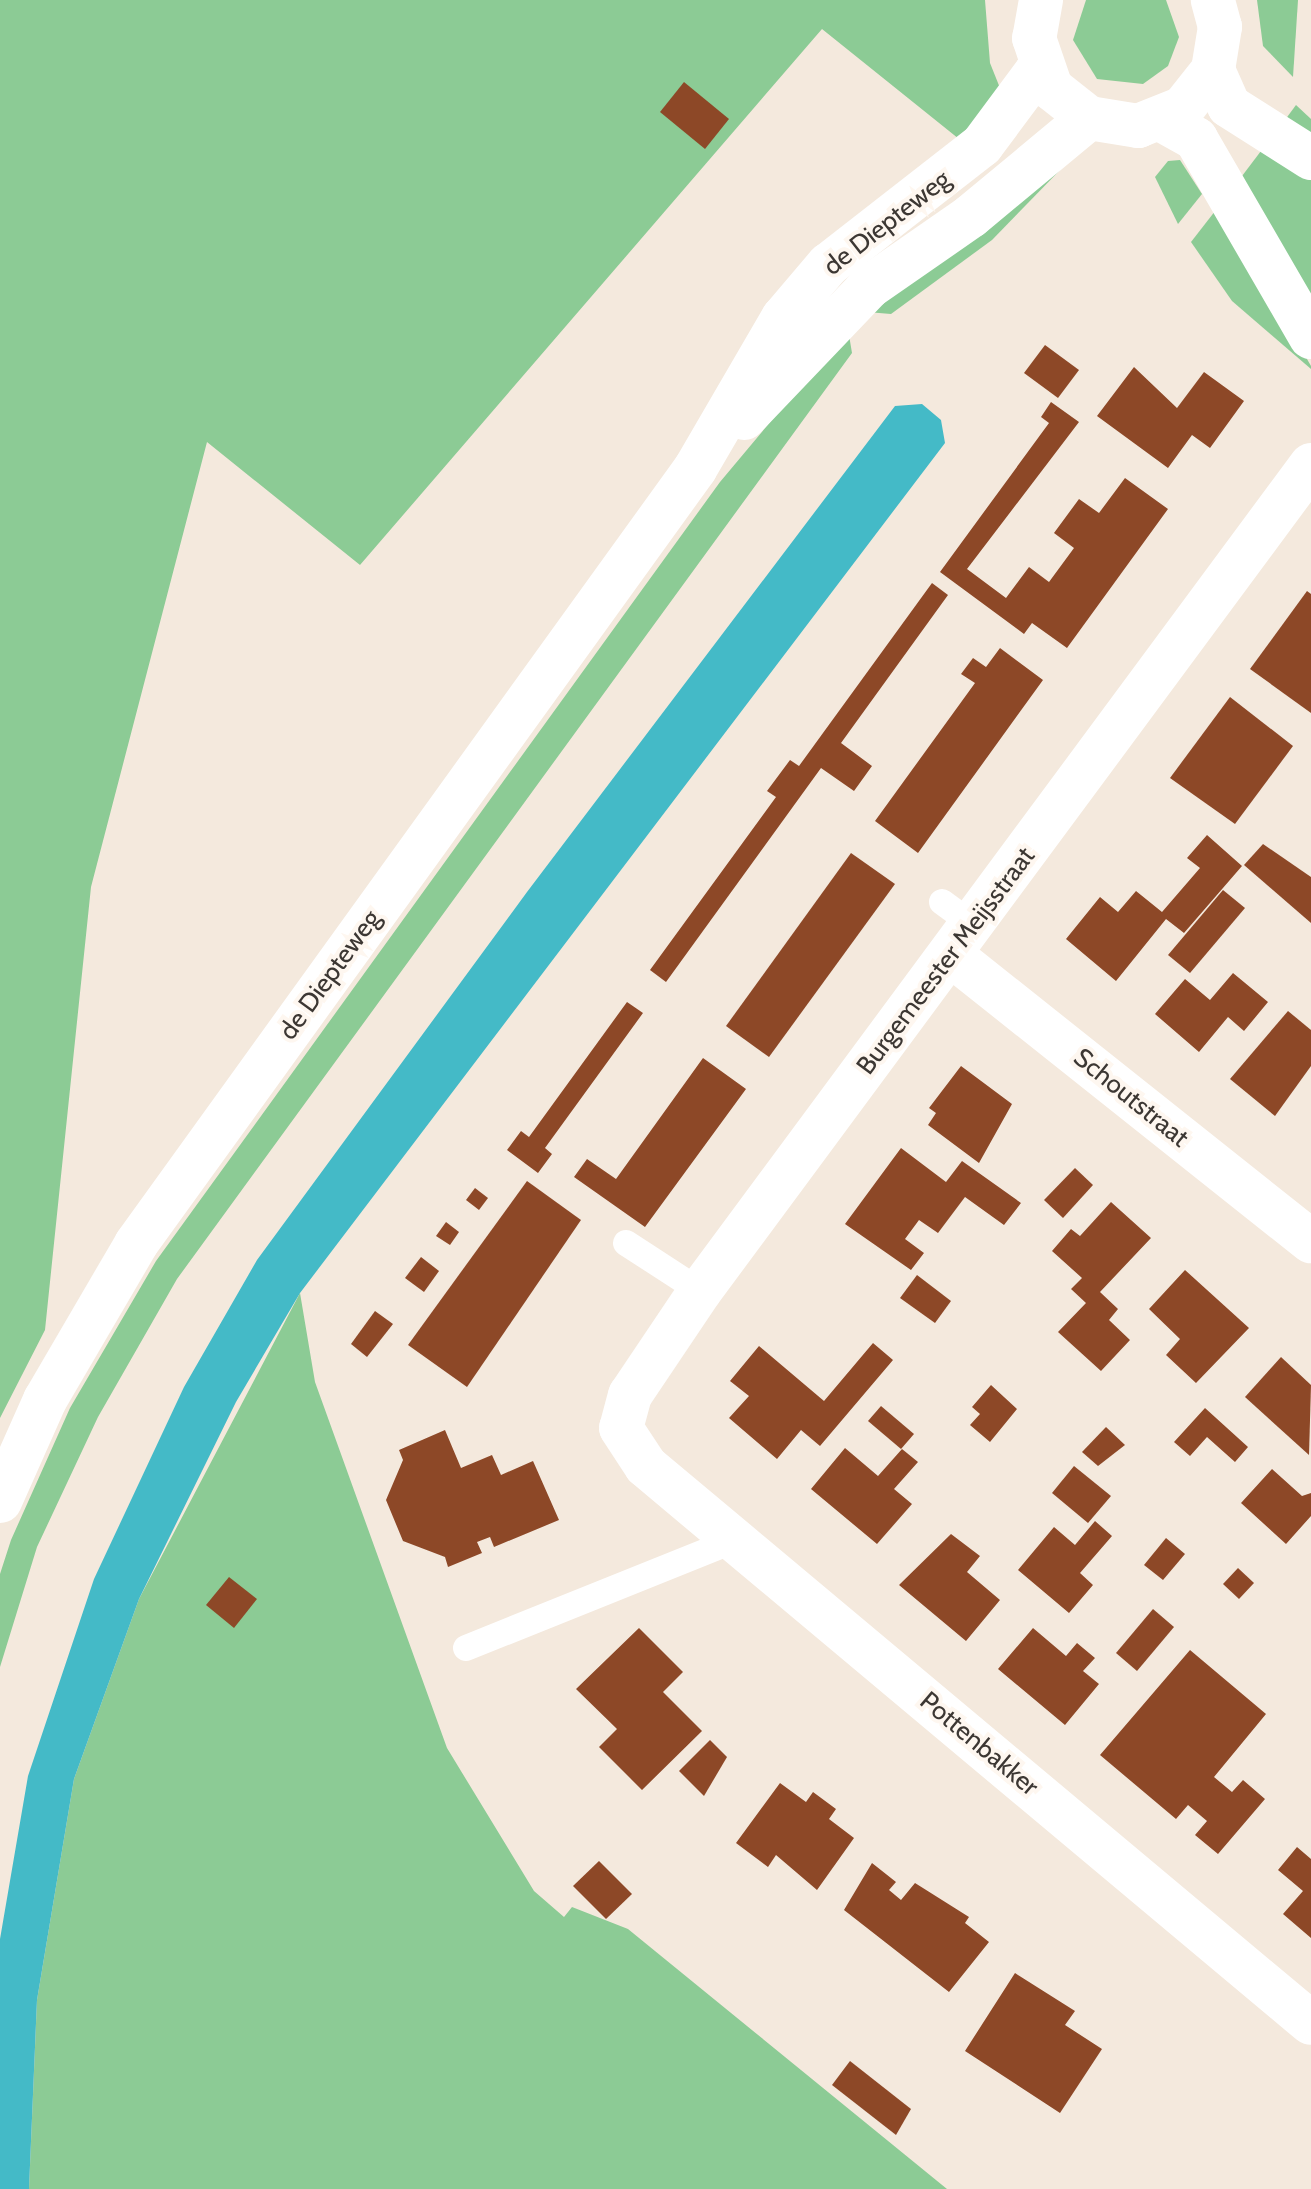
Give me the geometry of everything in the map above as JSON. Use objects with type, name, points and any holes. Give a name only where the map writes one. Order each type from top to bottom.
[{"type":"street","points":[[1215,2],[1213,70],[1229,106],[1311,158]]},
{"type":"street","points":[[1038,3],[1040,67],[1051,88],[1089,118],[1113,125],[1162,120],[1183,108],[1213,70]]},
{"type":"street","name":"de Diepteweg","points":[[0,1501],[45,1400],[136,1244],[695,469],[783,318],[828,265],[982,145],[1040,67]]},
{"type":"street","name":"de Diepteweg","points":[[695,469],[869,287],[1089,118]]},
{"type":"street","points":[[1162,120],[1196,139],[1311,337]]},
{"type":"street","name":"Burgemeester Meijsstraat","points":[[646,1466],[621,1428],[630,1395],[956,927],[1311,465]]},
{"type":"street","name":"Schoutstraat","points":[[956,927],[1311,1241]]},
{"type":"street","name":"Pottenbakker","points":[[646,1466],[1311,2023]]},
{"type":"lane","points":[[626,1243],[700,1291]]},
{"type":"lane","points":[[466,1648],[735,1540]]},
{"type":"green space","points":[[0,0],[985,0],[990,63],[1002,93],[964,143],[822,29],[360,565],[207,442],[91,887],[45,1330],[0,1418]]},
{"type":"green space","points":[[1086,0],[1166,0],[1179,37],[1168,66],[1143,84],[1097,79],[1073,40]]},
{"type":"green space","points":[[1257,0],[1298,0],[1293,77],[1263,46]]},
{"type":"green space","points":[[1296,105],[1311,119],[1311,142],[1282,124]]},
{"type":"green space","points":[[1264,147],[1311,176],[1311,309],[1239,180]]},
{"type":"green space","points":[[1180,160],[1202,194],[1178,224],[1155,177],[1168,161]]},
{"type":"green space","points":[[1064,166],[992,240],[891,314],[867,312]]},
{"type":"green space","points":[[1219,206],[1311,369],[1232,301],[1191,242]]},
{"type":"green space","points":[[848,329],[852,353],[177,1279],[98,1417],[37,1547],[0,1667],[0,1574],[11,1540],[70,1408],[156,1261],[720,482]]},
{"type":"green space","points":[[300,1293],[315,1382],[447,1748],[534,1891],[564,1917],[572,1907],[628,1929],[947,2189],[29,2189],[37,2000],[74,1779],[139,1599]]},
{"type":"water","points":[[922,404],[941,420],[945,443],[300,1293],[236,1402],[139,1599],[74,1779],[37,2000],[29,2189],[0,2189],[0,1939],[28,1776],[94,1579],[184,1387],[257,1260],[527,892],[895,406]]},
{"type":"building","points":[[684,82],[729,119],[705,149],[660,112]]},
{"type":"building","points":[[1045,345],[1079,370],[1058,398],[1024,373]]},
{"type":"building","points":[[1134,367],[1177,408],[1204,372],[1244,401],[1210,448],[1192,435],[1168,468],[1097,416]]},
{"type":"building","points":[[1051,402],[1079,422],[967,569],[1006,598],[1029,567],[1049,582],[1074,548],[1054,533],[1079,499],[1099,513],[1125,478],[1168,509],[1067,648],[1032,623],[1024,634],[940,572],[1049,423],[1041,417]]},
{"type":"building","points":[[932,583],[948,595],[841,743],[872,766],[854,791],[821,768],[666,982],[650,970],[776,797],[767,791],[790,760],[799,766]]},
{"type":"building","points":[[1307,591],[1311,594],[1311,713],[1250,669]]},
{"type":"building","points":[[1000,648],[1043,680],[918,853],[875,821],[975,683],[961,674],[973,658],[986,667]]},
{"type":"building","points":[[1230,697],[1293,746],[1235,824],[1170,778]]},
{"type":"building","points":[[1207,835],[1242,866],[1184,933],[1166,919],[1116,981],[1066,939],[1100,897],[1118,912],[1136,891],[1162,912],[1200,868],[1187,858]]},
{"type":"building","points":[[1263,844],[1311,877],[1311,923],[1244,865]]},
{"type":"building","points":[[851,853],[895,884],[769,1057],[726,1026]]},
{"type":"building","points":[[1223,890],[1245,908],[1190,973],[1168,955]]},
{"type":"building","points":[[1233,973],[1268,1002],[1244,1031],[1228,1017],[1199,1052],[1155,1014],[1185,979],[1210,1000]]},
{"type":"building","points":[[627,1002],[643,1013],[545,1148],[552,1154],[538,1173],[507,1150],[521,1131],[529,1137]]},
{"type":"building","points":[[1288,1011],[1311,1030],[1311,1066],[1275,1116],[1230,1079]]},
{"type":"building","points":[[703,1058],[746,1089],[645,1227],[574,1177],[587,1159],[616,1179]]},
{"type":"building","points":[[961,1066],[1012,1104],[979,1163],[928,1125],[936,1113],[929,1108]]},
{"type":"building","points":[[901,1148],[946,1182],[962,1161],[1021,1203],[1004,1225],[965,1197],[938,1233],[919,1220],[905,1239],[924,1253],[911,1270],[845,1224]]},
{"type":"building","points":[[1075,1168],[1093,1185],[1063,1218],[1044,1200]]},
{"type":"building","points":[[527,1181],[581,1220],[467,1387],[408,1345]]},
{"type":"building","points":[[475,1188],[488,1198],[479,1210],[466,1200]]},
{"type":"building","points":[[1111,1202],[1151,1238],[1100,1292],[1118,1309],[1109,1320],[1130,1340],[1101,1371],[1058,1332],[1086,1303],[1071,1289],[1082,1278],[1052,1251],[1071,1229],[1080,1236]]},
{"type":"building","points":[[446,1222],[459,1232],[450,1245],[436,1236]]},
{"type":"building","points":[[421,1257],[439,1271],[424,1292],[405,1278]]},
{"type":"building","points":[[1185,1270],[1249,1328],[1196,1383],[1166,1355],[1180,1339],[1149,1309]]},
{"type":"building","points":[[917,1275],[951,1301],[935,1323],[900,1298]]},
{"type":"building","points":[[375,1311],[393,1324],[367,1357],[351,1344]]},
{"type":"building","points":[[873,1343],[893,1360],[820,1446],[801,1430],[777,1459],[729,1418],[749,1396],[730,1381],[759,1346],[824,1401]]},
{"type":"building","points":[[1281,1357],[1311,1385],[1309,1455],[1245,1397]]},
{"type":"building","points":[[991,1385],[1017,1409],[990,1442],[970,1425],[980,1414],[972,1407]]},
{"type":"building","points":[[881,1406],[914,1434],[901,1449],[868,1421]]},
{"type":"building","points":[[1205,1408],[1248,1447],[1235,1462],[1207,1437],[1190,1456],[1174,1442]]},
{"type":"building","points":[[1106,1427],[1125,1445],[1098,1466],[1082,1452]]},
{"type":"building","points":[[445,1430],[461,1468],[492,1455],[501,1475],[533,1461],[559,1520],[494,1547],[490,1537],[477,1542],[482,1553],[448,1567],[445,1557],[403,1541],[386,1500],[403,1460],[399,1450]]},
{"type":"building","points":[[845,1448],[878,1476],[902,1449],[918,1462],[894,1489],[912,1504],[877,1544],[811,1489]]},
{"type":"building","points":[[1074,1466],[1111,1496],[1088,1523],[1052,1493]]},
{"type":"building","points":[[1272,1469],[1302,1496],[1311,1493],[1311,1516],[1286,1544],[1241,1503]]},
{"type":"building","points":[[1095,1521],[1112,1536],[1080,1573],[1093,1585],[1069,1613],[1018,1570],[1054,1527],[1075,1545]]},
{"type":"building","points":[[951,1534],[980,1556],[967,1572],[1000,1600],[966,1641],[899,1585]]},
{"type":"building","points":[[1166,1538],[1185,1554],[1163,1580],[1144,1565]]},
{"type":"building","points":[[1238,1568],[1254,1583],[1239,1599],[1223,1584]]},
{"type":"building","points":[[229,1577],[257,1599],[234,1628],[206,1605]]},
{"type":"building","points":[[1153,1609],[1174,1627],[1137,1671],[1116,1653]]},
{"type":"building","points":[[639,1628],[683,1672],[663,1692],[702,1731],[642,1790],[599,1747],[617,1729],[576,1689]]},
{"type":"building","points":[[1033,1628],[1066,1656],[1077,1643],[1095,1658],[1083,1671],[1099,1684],[1065,1725],[998,1669]]},
{"type":"building","points":[[1190,1650],[1266,1714],[1214,1777],[1232,1792],[1243,1780],[1265,1799],[1218,1854],[1195,1835],[1207,1821],[1188,1805],[1176,1819],[1100,1755]]},
{"type":"building","points":[[710,1740],[727,1757],[704,1796],[679,1771]]},
{"type":"building","points":[[780,1783],[806,1802],[813,1792],[836,1809],[829,1819],[854,1838],[817,1890],[776,1855],[768,1867],[736,1843]]},
{"type":"building","points":[[1297,1847],[1311,1859],[1311,1938],[1283,1914],[1303,1891],[1278,1870]]},
{"type":"building","points":[[599,1861],[632,1894],[606,1919],[573,1886]]},
{"type":"building","points":[[872,1863],[896,1882],[889,1890],[901,1900],[915,1883],[969,1917],[965,1923],[989,1942],[949,1992],[844,1910]]},
{"type":"building","points":[[1015,1973],[1075,2011],[1065,2025],[1102,2049],[1060,2113],[965,2051]]},
{"type":"building","points":[[850,2061],[911,2109],[896,2135],[832,2085]]}]
